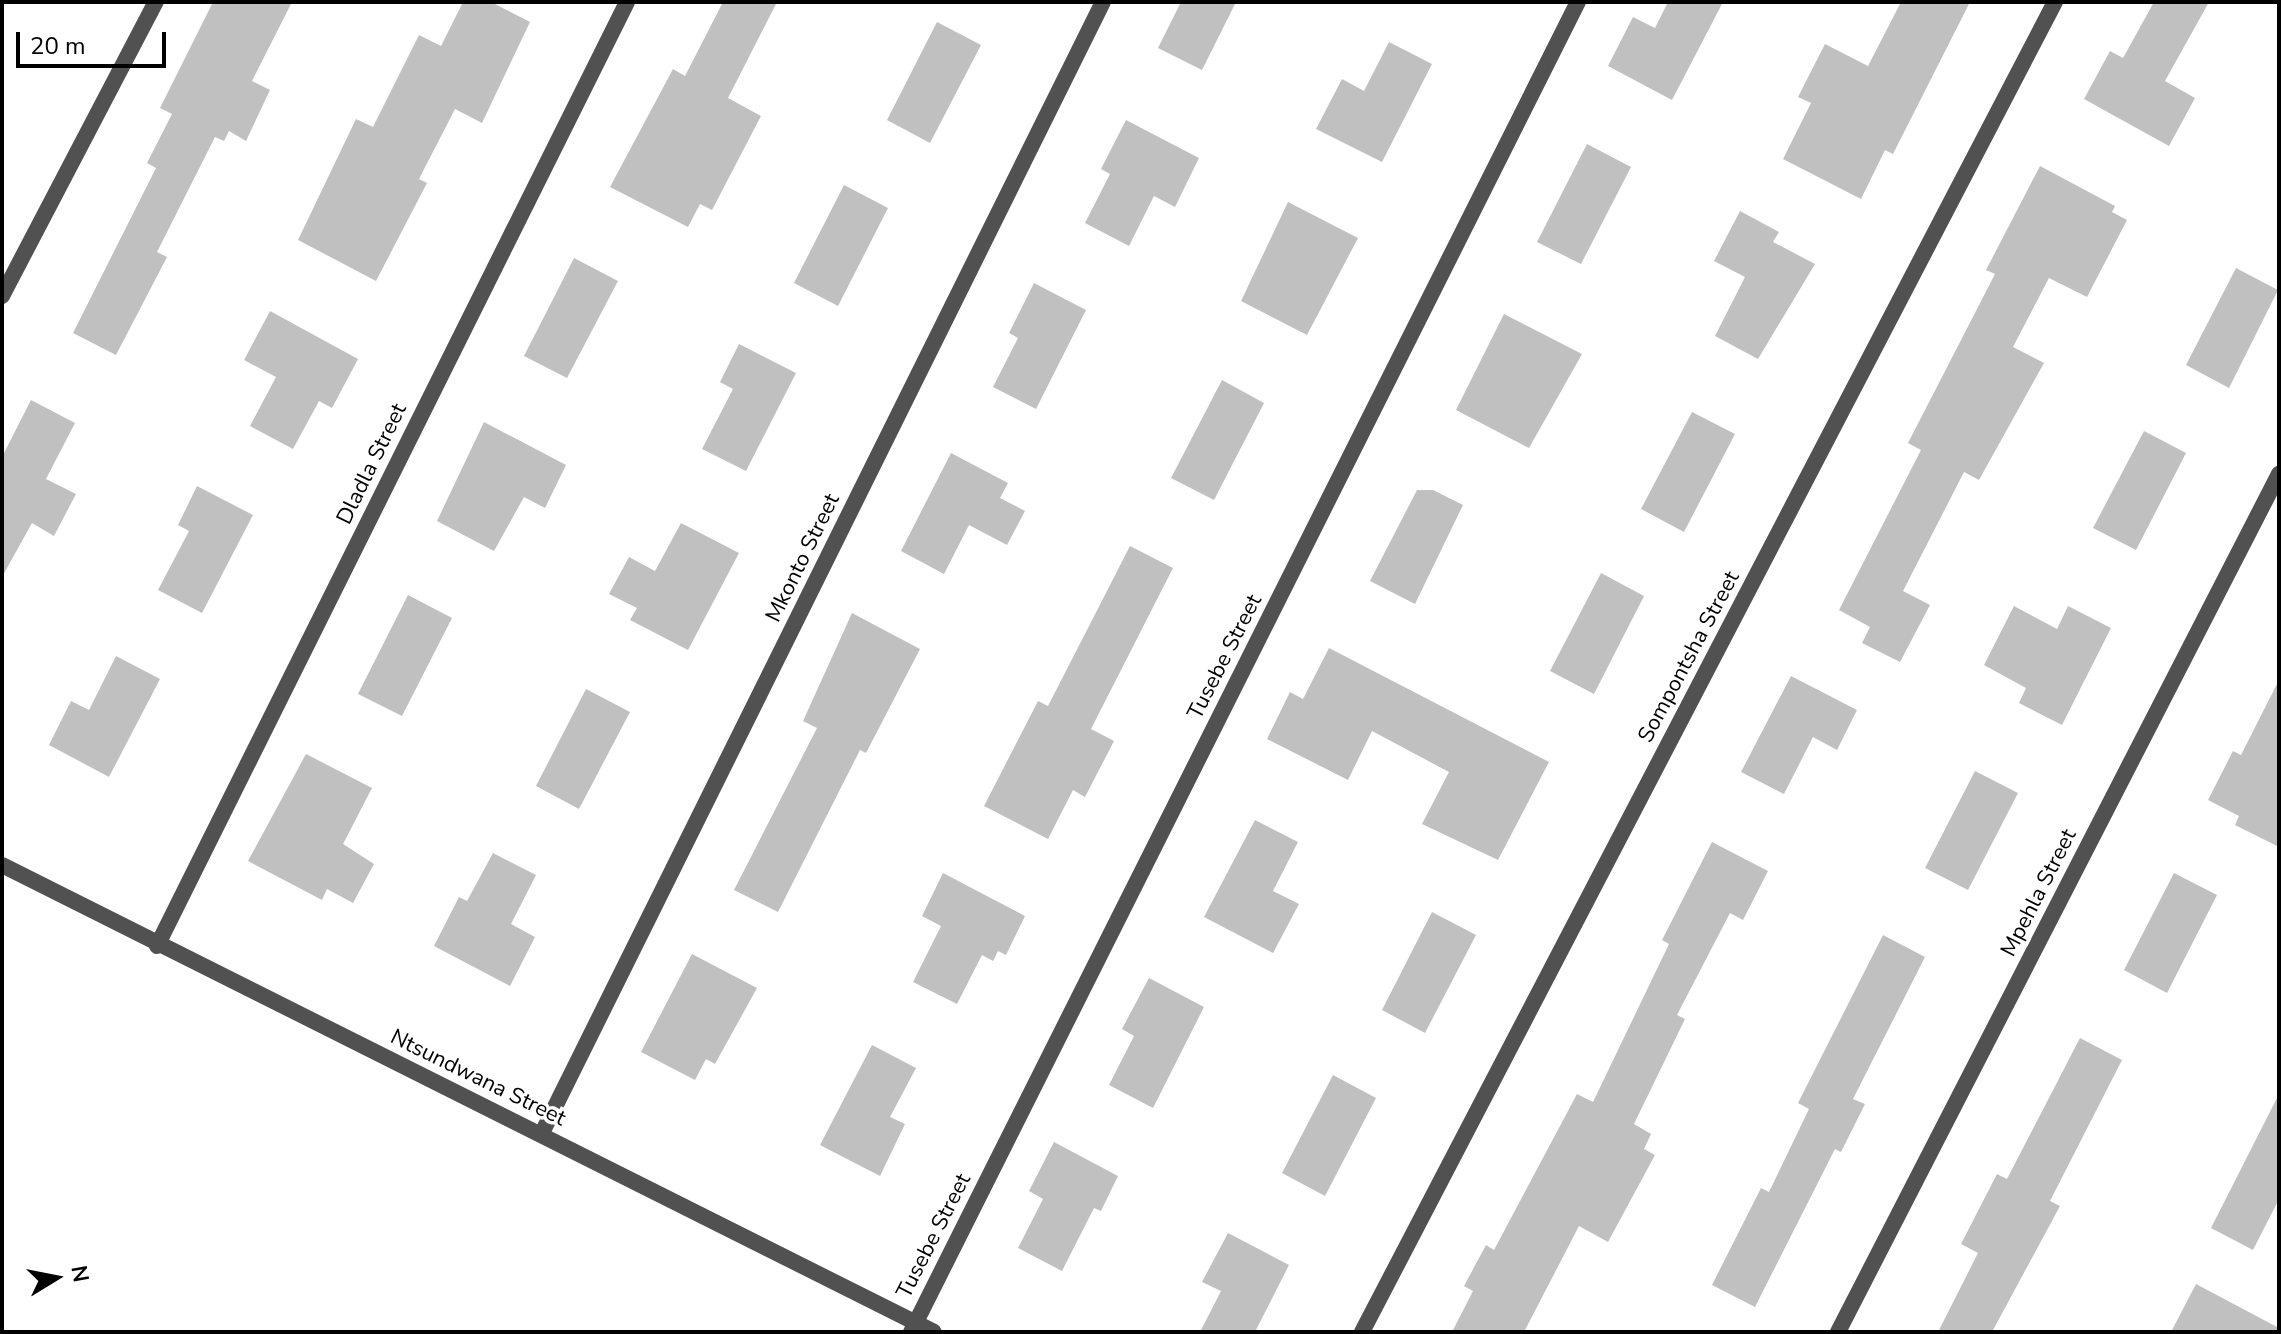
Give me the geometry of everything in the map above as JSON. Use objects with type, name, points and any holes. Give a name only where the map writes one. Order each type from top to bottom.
[{"type":"street","points":[[2,296],[156,2]]},
{"type":"street","name":"Dladla Street","points":[[157,946],[627,2]]},
{"type":"street","name":"Mkonto Street","points":[[542,1133],[1103,2]]},
{"type":"street","name":"Tusebe Street","points":[[913,1328],[1578,2]]},
{"type":"street","name":"Sompontsha Street","points":[[1362,1332],[2055,2]]},
{"type":"street","name":"Mpehla Street","points":[[1838,1332],[2279,474]]},
{"type":"street","name":"Ntsundwana Street","points":[[2,865],[157,946],[542,1133],[913,1328],[934,1332]]},
{"type":"building","points":[[213,2],[292,2],[252,81],[270,90],[246,141],[229,131],[224,141],[215,137],[157,252],[167,257],[116,355],[73,333],[156,168],[147,163],[172,114],[160,108]]},
{"type":"building","points":[[463,2],[491,2],[530,22],[482,123],[455,109],[419,179],[427,183],[376,281],[298,240],[356,119],[373,127],[419,35],[441,46]]},
{"type":"building","points":[[723,2],[777,2],[728,98],[761,116],[712,210],[700,204],[688,227],[610,187],[673,69],[685,76]]},
{"type":"building","points":[[1181,2],[1236,2],[1202,70],[1158,48]]},
{"type":"building","points":[[1668,2],[1723,2],[1672,100],[1608,66],[1633,17],[1655,28]]},
{"type":"building","points":[[1901,2],[1970,2],[1893,154],[1885,150],[1861,199],[1783,159],[1811,103],[1798,97],[1825,44],[1868,66]]},
{"type":"building","points":[[2154,2],[2209,2],[2165,81],[2195,98],[2169,146],[2084,99],[2110,51],[2123,58]]},
{"type":"building","points":[[937,22],[981,45],[930,143],[887,120]]},
{"type":"building","points":[[1389,42],[1432,64],[1382,162],[1316,129],[1342,79],[1364,91]]},
{"type":"building","points":[[1126,120],[1199,158],[1175,207],[1154,196],[1129,246],[1085,223],[1110,174],[1101,169]]},
{"type":"building","points":[[1587,144],[1631,167],[1581,264],[1537,242]]},
{"type":"building","points":[[2040,166],[2115,206],[2112,212],[2127,220],[2087,297],[2049,278],[2013,347],[2044,363],[1979,480],[1964,472],[1903,591],[1930,605],[1900,662],[1862,643],[1870,627],[1839,610],[1921,450],[1908,443],[1995,274],[1986,270]]},
{"type":"building","points":[[844,185],[888,208],[838,306],[794,283]]},
{"type":"building","points":[[1288,202],[1358,238],[1307,335],[1241,301]]},
{"type":"building","points":[[1740,211],[1779,232],[1773,242],[1815,264],[1758,359],[1715,336],[1745,277],[1714,261]]},
{"type":"building","points":[[574,258],[618,281],[567,378],[524,356]]},
{"type":"building","points":[[2236,268],[2278,290],[2229,388],[2186,365]]},
{"type":"building","points":[[1034,283],[1086,310],[1036,409],[993,387],[1018,338],[1009,333]]},
{"type":"building","points":[[270,311],[358,359],[332,408],[319,401],[293,449],[250,426],[276,377],[244,360]]},
{"type":"building","points":[[1504,314],[1582,354],[1529,448],[1456,410]]},
{"type":"building","points":[[739,344],[796,373],[746,471],[702,449],[733,389],[720,382]]},
{"type":"building","points":[[1222,380],[1264,403],[1214,500],[1171,478]]},
{"type":"building","points":[[31,400],[75,423],[46,479],[76,494],[54,536],[32,523],[2,577],[2,457]]},
{"type":"building","points":[[1692,412],[1735,434],[1684,532],[1641,509]]},
{"type":"building","points":[[484,422],[566,465],[545,508],[524,497],[494,551],[437,521]]},
{"type":"building","points":[[2144,431],[2186,453],[2136,550],[2093,528]]},
{"type":"building","points":[[951,453],[1008,483],[1000,498],[1025,511],[1007,545],[969,525],[944,574],[901,551]]},
{"type":"building","points":[[197,486],[253,515],[202,613],[158,590],[189,531],[178,525]]},
{"type":"building","points":[[1417,490],[1433,490],[1463,505],[1415,604],[1370,581]]},
{"type":"building","points":[[681,523],[739,553],[688,650],[630,620],[637,608],[609,594],[629,557],[655,571]]},
{"type":"building","points":[[1130,546],[1173,568],[1091,729],[1114,741],[1085,797],[1073,790],[1048,839],[984,806],[1038,701],[1048,706]]},
{"type":"building","points":[[1601,573],[1644,596],[1594,694],[1550,671]]},
{"type":"building","points":[[408,595],[452,618],[402,716],[358,694]]},
{"type":"building","points":[[2014,606],[2057,629],[2068,606],[2111,628],[2062,725],[2019,703],[2026,688],[1984,665]]},
{"type":"building","points":[[852,613],[920,649],[866,753],[860,750],[778,912],[734,890],[817,728],[803,721]]},
{"type":"building","points":[[1329,648],[1549,762],[1498,860],[1422,824],[1449,772],[1372,731],[1348,780],[1267,739],[1290,692],[1303,699]]},
{"type":"building","points":[[116,656],[160,679],[109,777],[49,745],[71,701],[89,710]]},
{"type":"building","points":[[1791,676],[1857,710],[1837,750],[1813,737],[1784,794],[1741,772]]},
{"type":"building","points":[[2279,680],[2279,847],[2235,825],[2239,816],[2208,800],[2233,751],[2241,755]]},
{"type":"building","points":[[586,689],[630,712],[579,809],[536,786]]},
{"type":"building","points":[[306,754],[372,788],[343,844],[374,864],[353,903],[327,889],[322,900],[248,861]]},
{"type":"building","points":[[1975,771],[2018,793],[1968,890],[1925,868]]},
{"type":"building","points":[[1255,820],[1298,842],[1273,891],[1299,904],[1273,953],[1204,917]]},
{"type":"building","points":[[1712,842],[1768,871],[1743,920],[1730,913],[1677,1015],[1685,1019],[1634,1124],[1651,1134],[1644,1149],[1655,1155],[1608,1242],[1579,1226],[1524,1332],[1452,1332],[1473,1291],[1464,1286],[1486,1245],[1494,1250],[1577,1094],[1593,1102],[1669,944],[1662,940]]},
{"type":"building","points":[[493,853],[536,875],[511,924],[535,937],[510,986],[434,946],[459,897],[467,901]]},
{"type":"building","points":[[943,873],[1025,916],[1006,955],[998,951],[993,961],[982,955],[957,1004],[913,982],[941,926],[922,916]]},
{"type":"building","points":[[2174,873],[2217,895],[2167,993],[2124,970]]},
{"type":"building","points":[[1432,912],[1476,935],[1425,1033],[1382,1010]]},
{"type":"building","points":[[1883,935],[1925,957],[1853,1099],[1865,1104],[1841,1152],[1835,1149],[1755,1307],[1712,1285],[1761,1188],[1769,1192],[1809,1109],[1798,1103]]},
{"type":"building","points":[[692,954],[757,988],[715,1064],[706,1059],[695,1080],[641,1052]]},
{"type":"building","points":[[1149,978],[1204,1007],[1153,1108],[1109,1085],[1134,1036],[1122,1029]]},
{"type":"building","points":[[2080,1038],[2122,1060],[2050,1201],[2060,1206],[1992,1332],[1938,1332],[1978,1253],[1961,1244],[1997,1174],[2007,1179]]},
{"type":"building","points":[[872,1045],[916,1068],[890,1117],[905,1124],[880,1176],[820,1145]]},
{"type":"building","points":[[1333,1075],[1376,1098],[1325,1196],[1282,1173]]},
{"type":"building","points":[[2279,1094],[2279,1199],[2253,1250],[2211,1228]]},
{"type":"building","points":[[1054,1142],[1118,1176],[1101,1211],[1094,1208],[1062,1271],[1018,1248],[1043,1199],[1029,1191]]},
{"type":"building","points":[[1228,1233],[1289,1265],[1255,1332],[1200,1332],[1221,1291],[1202,1282]]},
{"type":"building","points":[[2196,1284],[2279,1328],[2279,1332],[2171,1332]]}]
